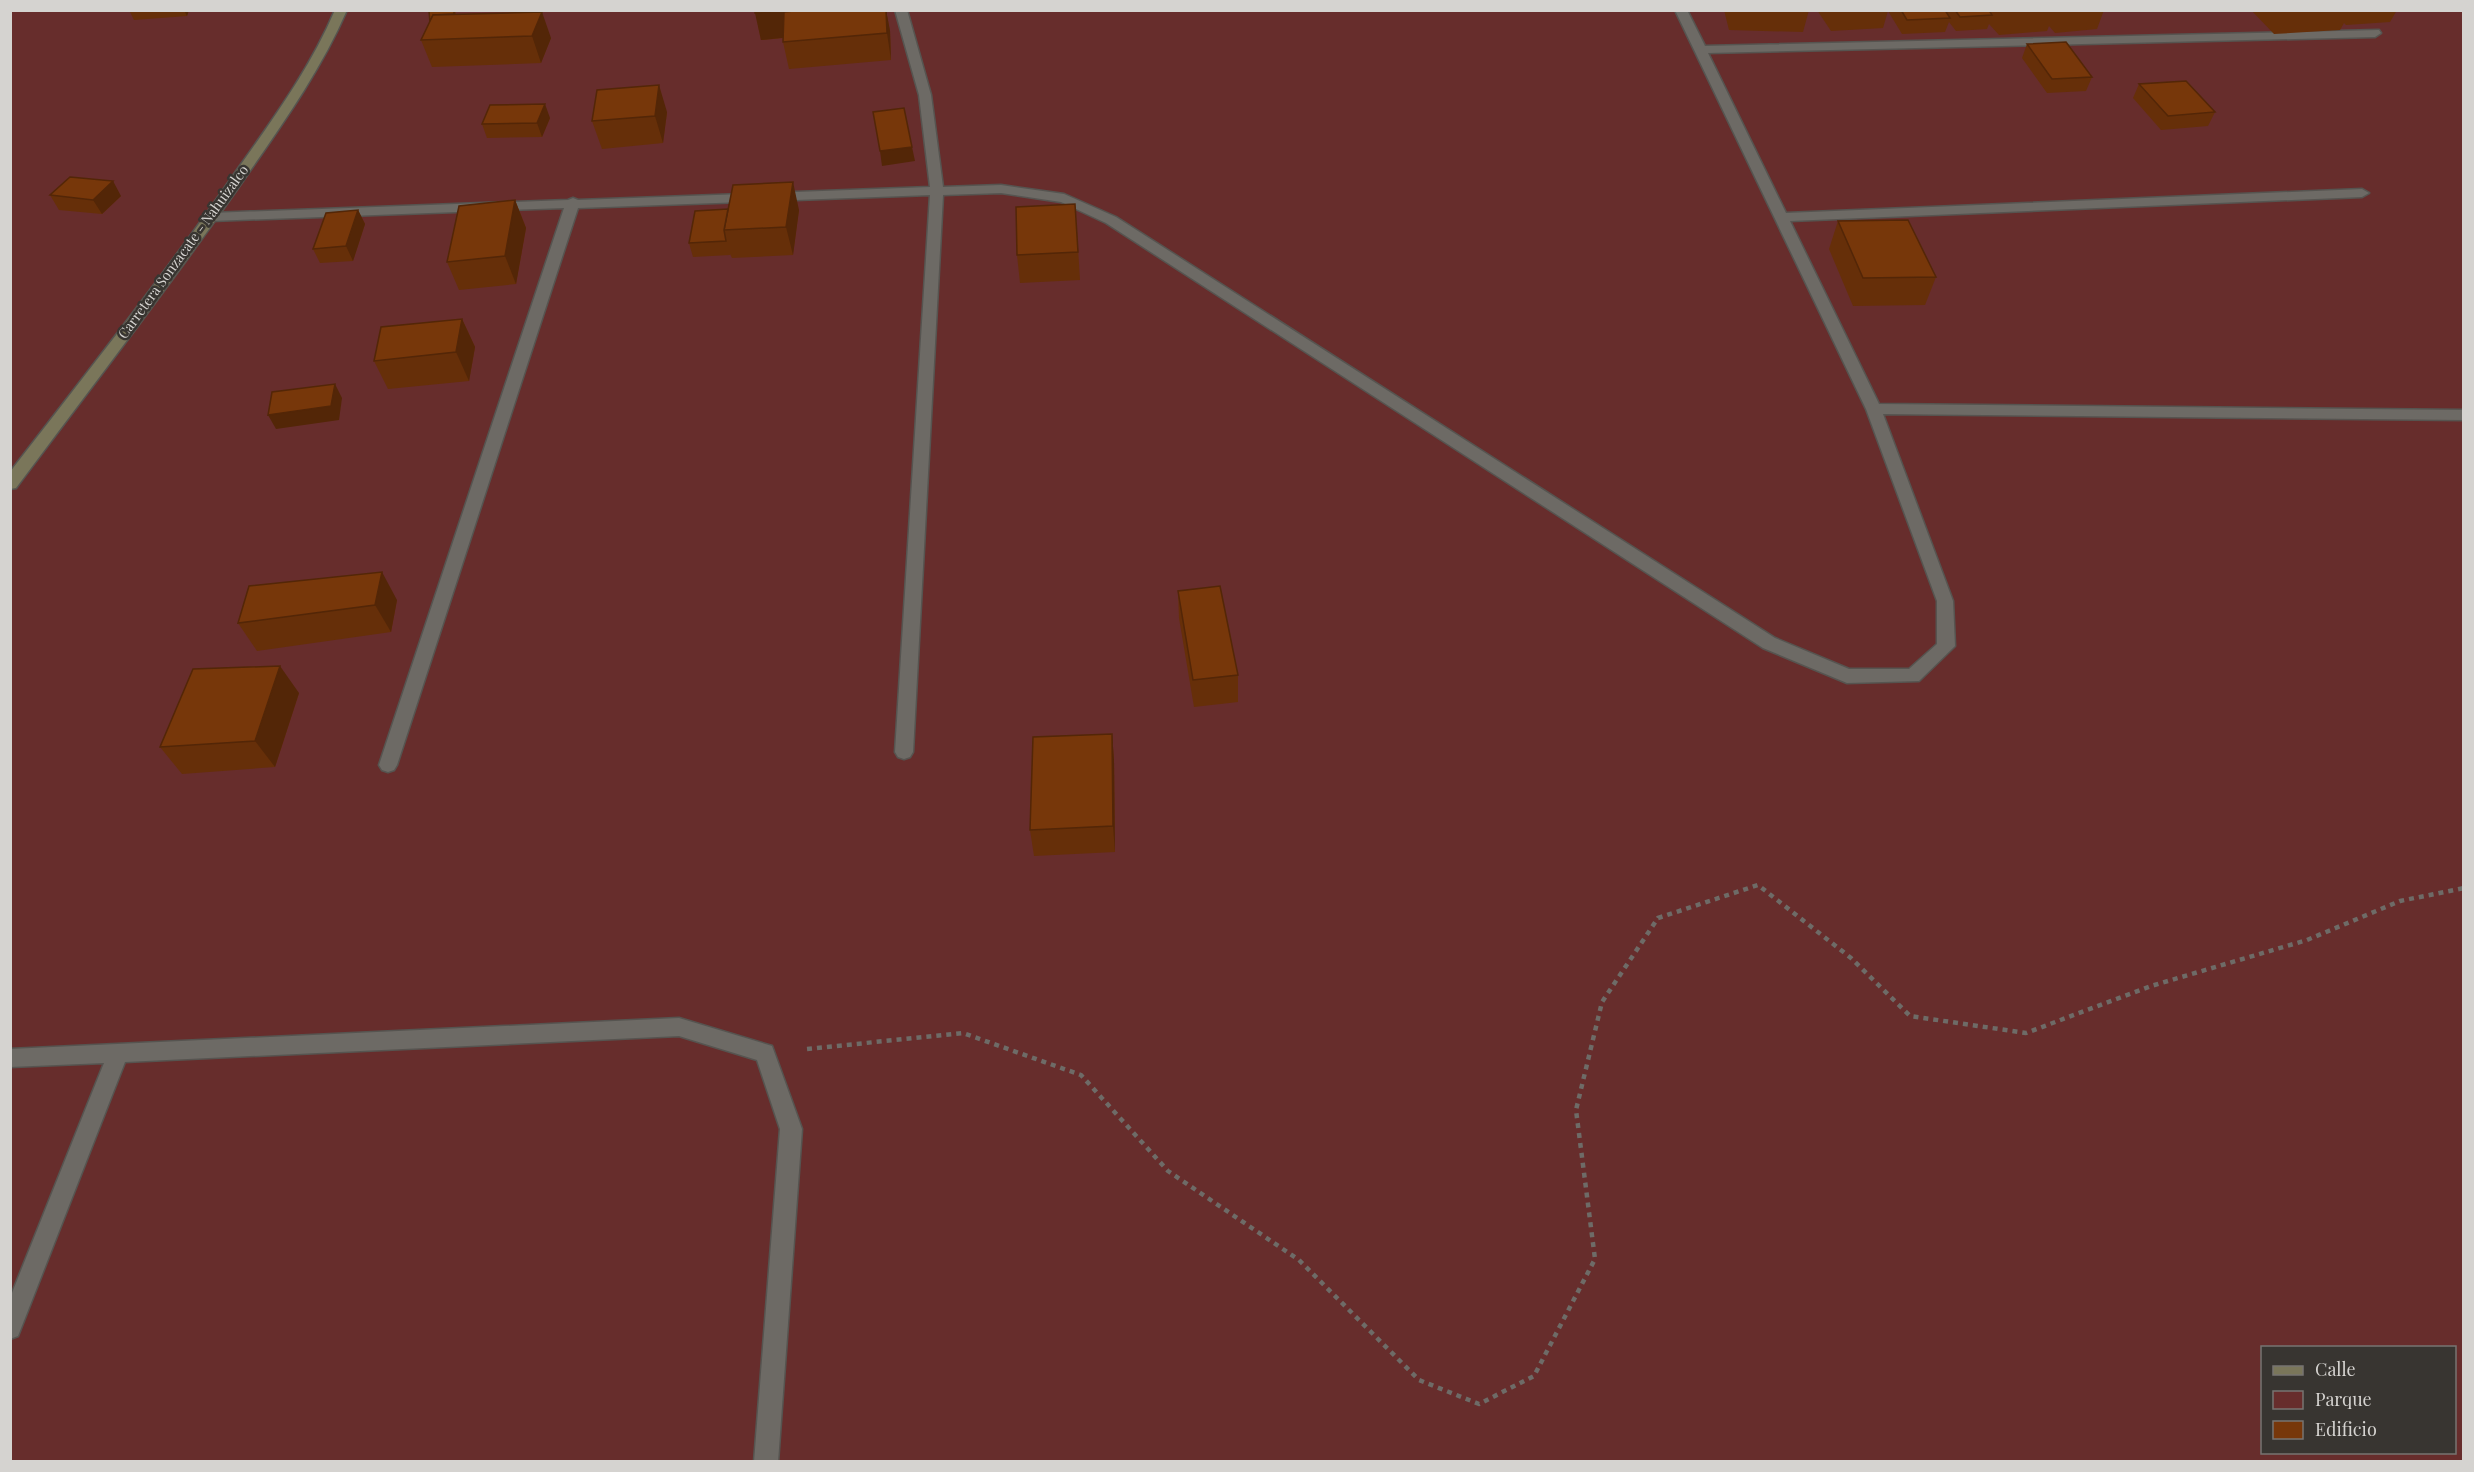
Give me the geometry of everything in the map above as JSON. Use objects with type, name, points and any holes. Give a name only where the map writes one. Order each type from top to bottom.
[{"type":"street","name":"Carretera Sonzacate - Nahuizalco","points":[[10,484],[212,217],[310,73],[329,40],[341,10]]},
{"type":"street","points":[[901,10],[925,95],[937,191],[904,752]]},
{"type":"street","points":[[212,217],[573,202],[1000,189],[1064,198],[1111,220],[1769,643],[1847,676],[1912,676],[1946,646],[1945,601],[1874,410],[1681,10]]},
{"type":"street","points":[[1701,50],[2375,33]]},
{"type":"street","points":[[1781,217],[2362,193]]},
{"type":"street","points":[[388,765],[573,202]]},
{"type":"street","points":[[1874,410],[2463,415]]},
{"type":"street","points":[[10,1058],[679,1028],[765,1053],[791,1130],[766,1461]]},
{"type":"street","points":[[10,1328],[119,1052]]},
{"type":"path","points":[[765,1053],[963,1033],[1081,1075],[1168,1171],[1299,1260],[1419,1380],[1479,1404],[1534,1376],[1595,1259],[1576,1110],[1602,1002],[1658,918],[1758,885],[1851,958],[1910,1016],[2026,1033],[2151,987],[2307,940],[2400,901],[2463,888]]},
{"type":"green space","points":[[10,11],[2463,11],[2463,1461],[11,1461]]},
{"type":"building","points":[[454,10],[454,14],[433,15],[430,22],[429,11]]},
{"type":"building","points":[[755,10],[781,10],[755,13]]},
{"type":"building","points":[[886,10],[887,33],[783,42],[784,12]]},
{"type":"building","points":[[1901,10],[1945,10],[1950,18],[1907,20]]},
{"type":"building","points":[[1955,10],[1989,10],[1992,15],[1960,17]]},
{"type":"building","points":[[542,12],[532,36],[421,40],[433,15]]},
{"type":"building","points":[[2066,42],[2092,77],[2052,79],[2027,44]]},
{"type":"building","points":[[2186,81],[2215,112],[2168,116],[2139,84]]},
{"type":"building","points":[[659,85],[655,116],[592,121],[597,90]]},
{"type":"building","points":[[545,104],[537,123],[482,124],[490,105]]},
{"type":"building","points":[[904,108],[912,147],[880,151],[873,112]]},
{"type":"building","points":[[70,177],[113,181],[93,200],[50,195]]},
{"type":"building","points":[[793,182],[786,227],[724,230],[733,185]]},
{"type":"building","points":[[515,200],[505,256],[447,262],[459,206]]},
{"type":"building","points":[[1075,204],[1078,252],[1017,255],[1016,207]]},
{"type":"building","points":[[728,209],[724,230],[726,241],[689,243],[695,211]]},
{"type":"building","points":[[358,210],[346,246],[313,249],[326,213]]},
{"type":"building","points":[[1908,220],[1936,277],[1863,278],[1838,221]]},
{"type":"building","points":[[462,319],[456,352],[374,361],[381,327]]},
{"type":"building","points":[[335,384],[331,406],[268,415],[272,392]]},
{"type":"building","points":[[382,572],[375,605],[238,623],[249,586]]},
{"type":"building","points":[[1220,586],[1238,675],[1193,680],[1178,591]]},
{"type":"building","points":[[280,666],[255,741],[160,747],[193,669]]},
{"type":"building","points":[[1112,734],[1113,826],[1030,830],[1033,737]]}]
